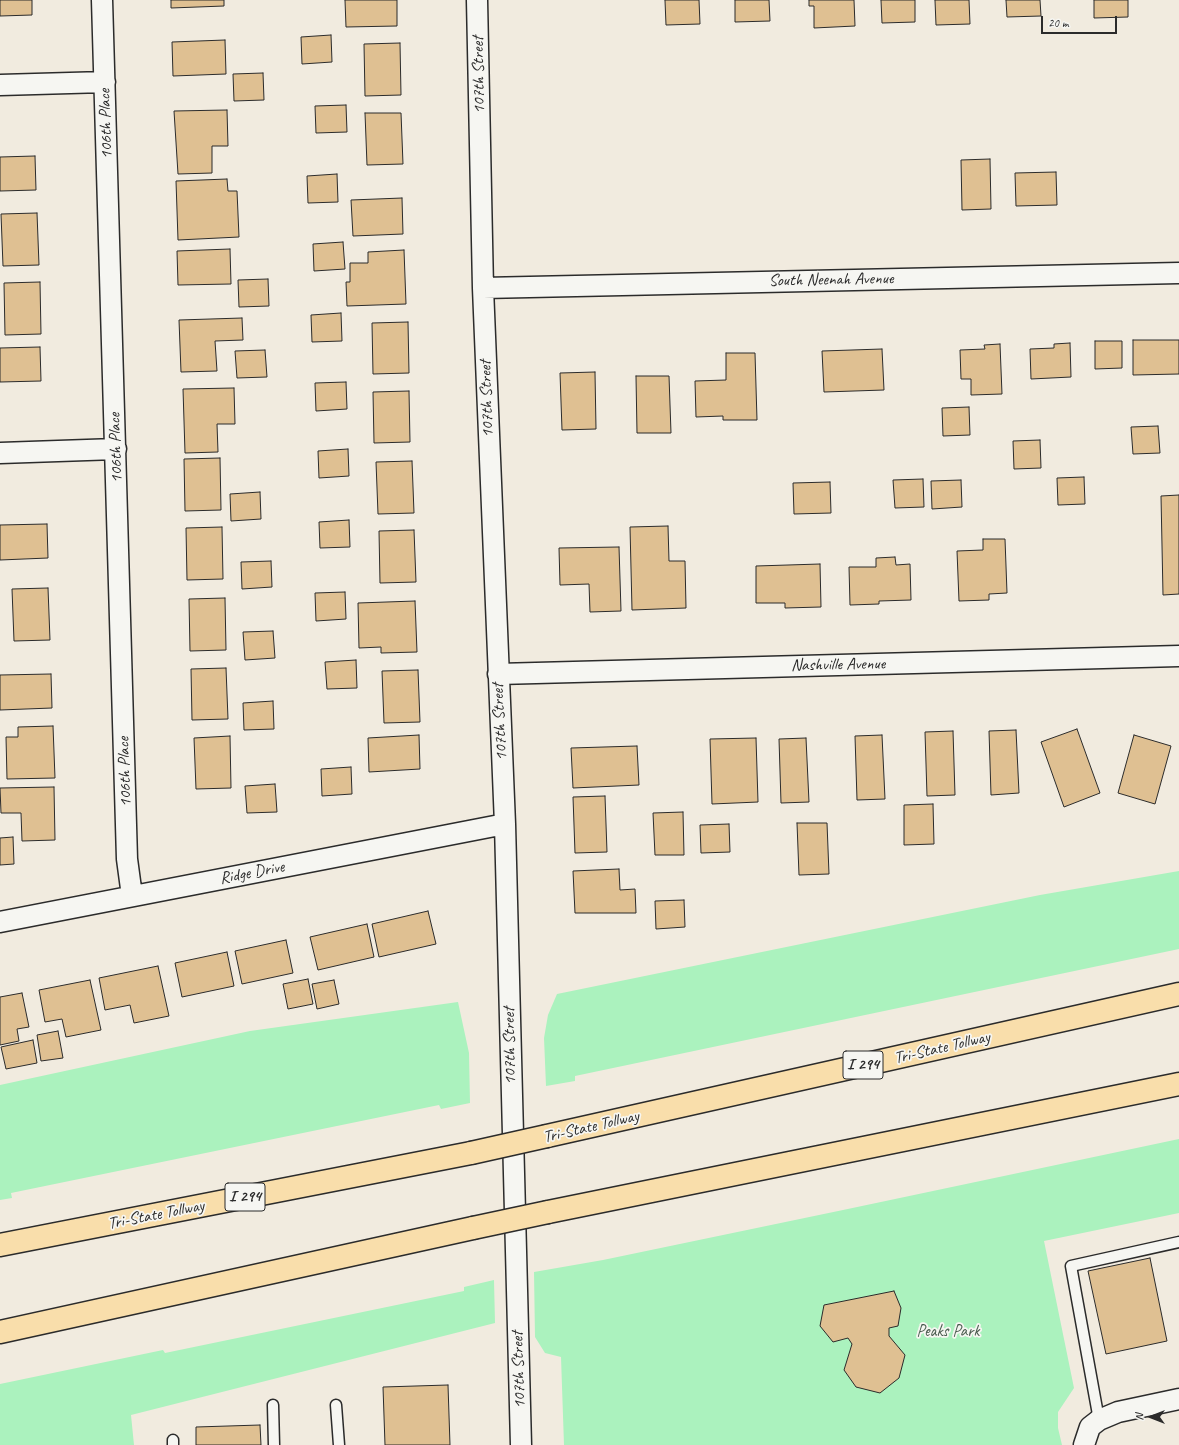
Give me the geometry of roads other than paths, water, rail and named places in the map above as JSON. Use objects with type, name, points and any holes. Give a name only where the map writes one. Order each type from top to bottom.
[{"type":"highway","name":"Tri-State Tollway","points":[[9,1244],[471,1153],[1179,994]]},
{"type":"highway","points":[[0,1332],[90,1314],[548,1212],[1179,1084]]},
{"type":"street","name":"106th Place","points":[[102,0],[127,859],[132,896]]},
{"type":"street","name":"107th Street","points":[[477,0],[483,288],[505,824],[520,1445]]},
{"type":"street","points":[[0,85],[105,82]]},
{"type":"street","name":"South Neenah Avenue","points":[[483,288],[1179,273]]},
{"type":"street","points":[[0,452],[116,449]]},
{"type":"street","name":"Nashville Avenue","points":[[498,674],[1179,656]]},
{"type":"street","name":"Ridge Drive","points":[[0,922],[505,824]]},
{"type":"street","points":[[1091,1431],[1118,1412],[1179,1399]]},
{"type":"lane","points":[[1091,1431],[1071,1266],[1179,1242]]},
{"type":"lane","points":[[336,1405],[339,1445]]},
{"type":"lane","points":[[273,1406],[274,1445]]},
{"type":"park label","name":"Peaks Park","points":[[948,1332]]}]
